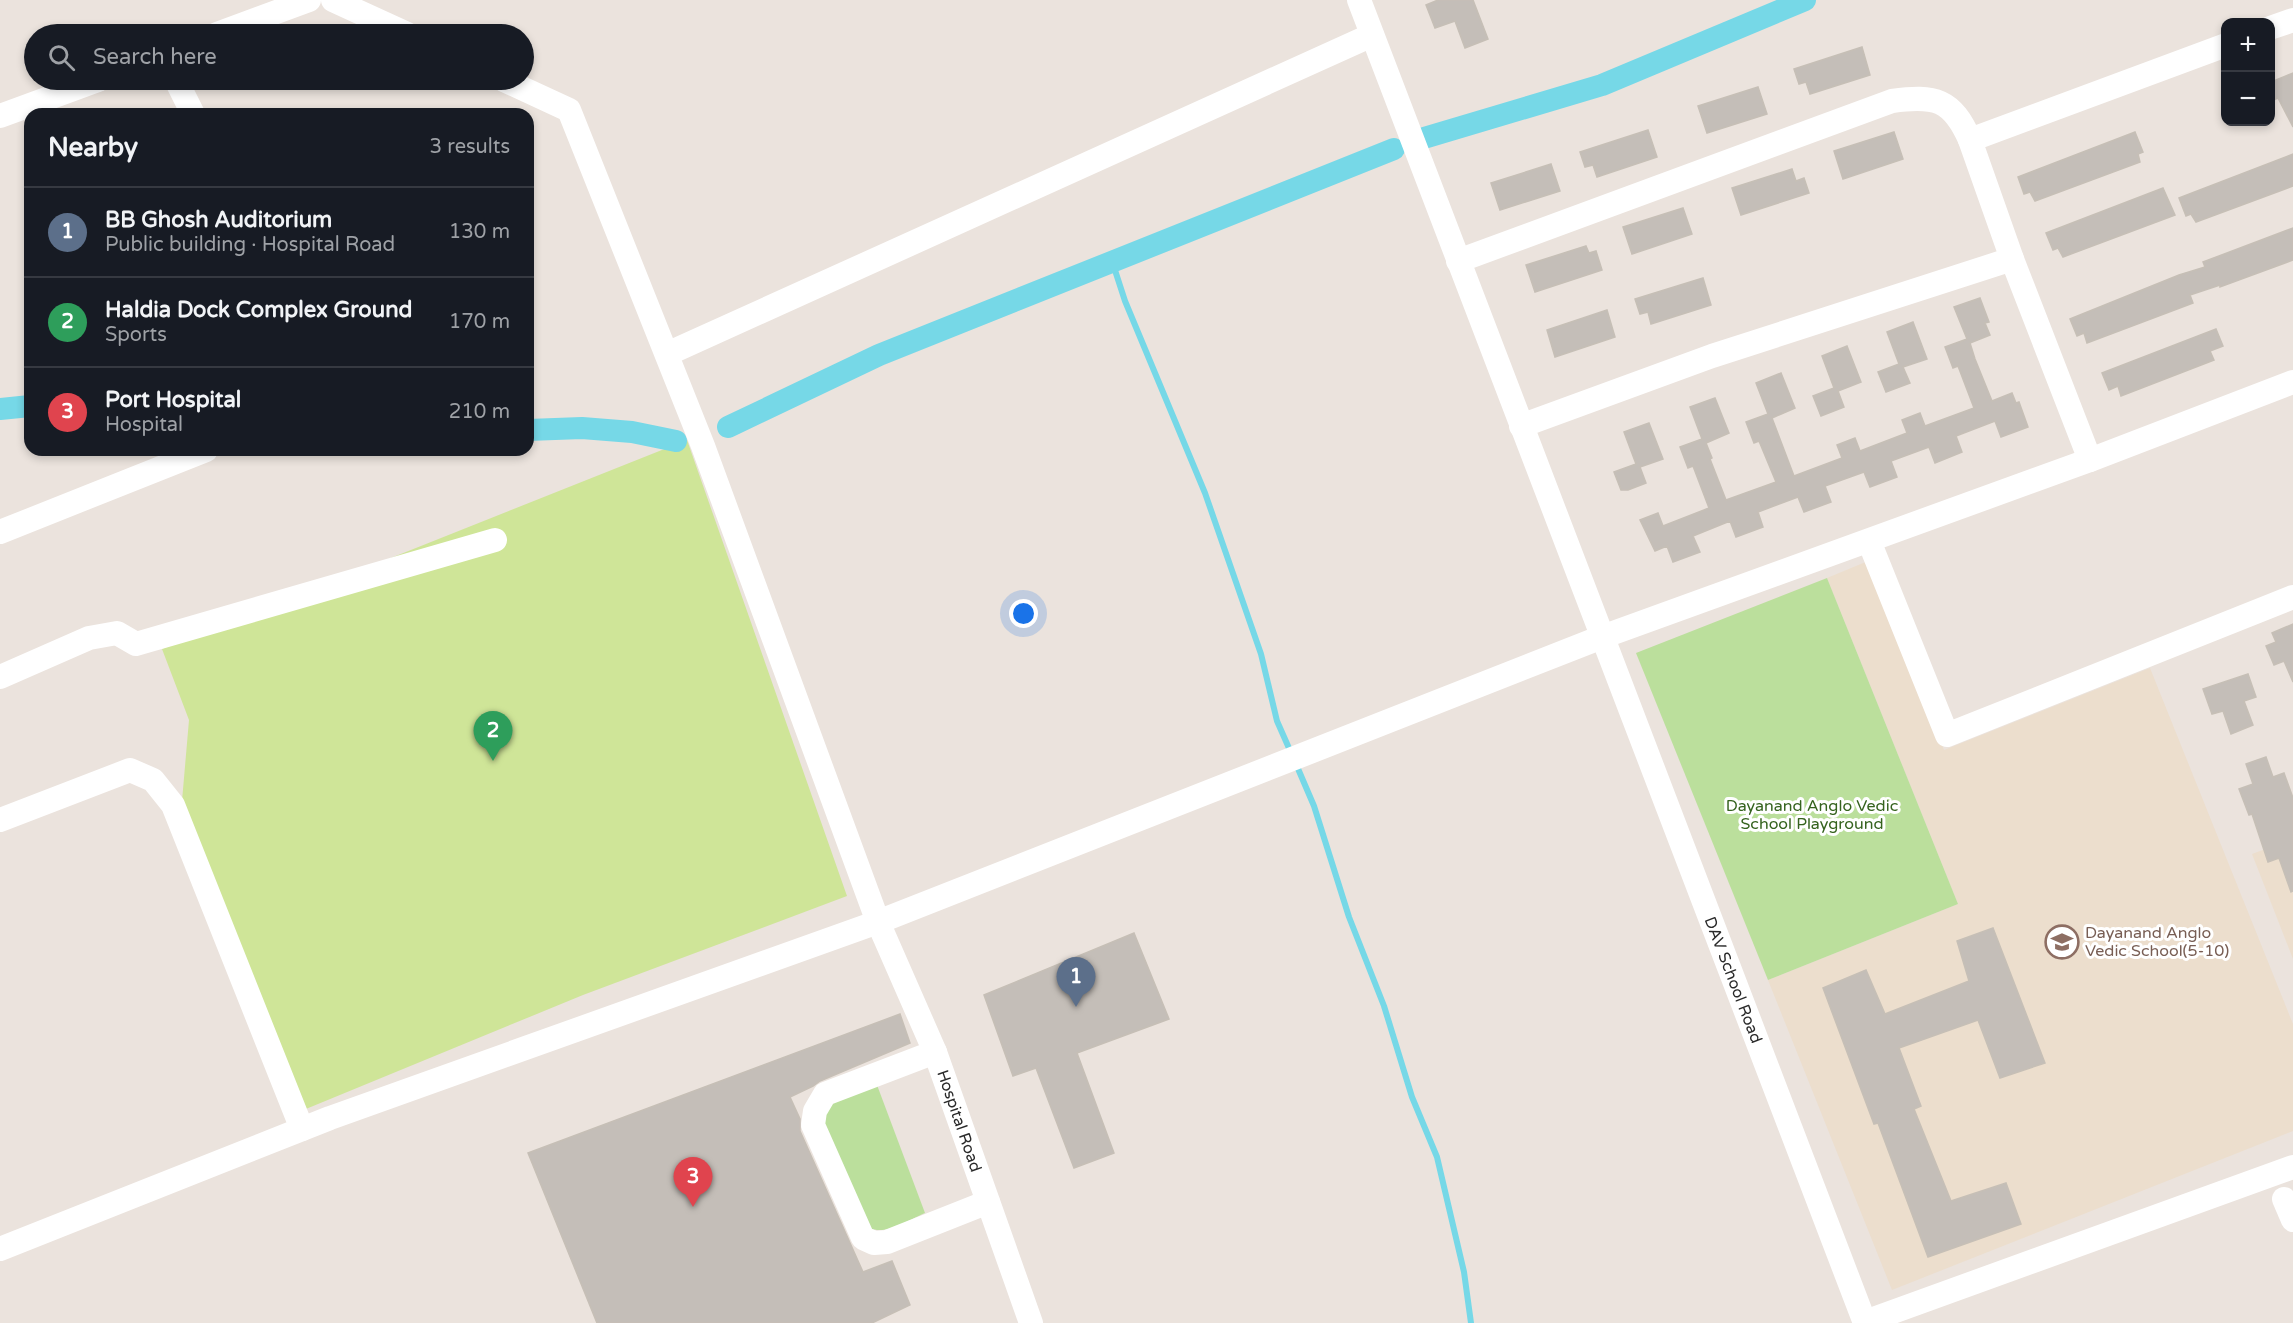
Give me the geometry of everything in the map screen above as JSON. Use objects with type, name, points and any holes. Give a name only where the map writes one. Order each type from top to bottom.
[{"type":"street","points":[[244,24],[309,0]]},
{"type":"street","points":[[333,0],[385,24]]},
{"type":"street","name":"DAV School Road","points":[[1359,0],[1865,1323]]},
{"type":"street","points":[[2275,27],[2293,20]]},
{"type":"street","points":[[667,354],[1372,35]]},
{"type":"street","points":[[1970,140],[2221,47]]},
{"type":"street","points":[[0,116],[71,90]]},
{"type":"street","points":[[181,90],[190,108]]},
{"type":"street","name":"Hospital Road","points":[[526,90],[569,110],[667,354],[878,922],[934,1052],[1031,1323]]},
{"type":"street","points":[[1458,261],[1892,101],[1916,98],[1936,100],[1951,110],[1963,123],[2012,259],[2090,460]]},
{"type":"street","points":[[1521,426],[1712,356],[2012,259]]},
{"type":"street","points":[[0,1249],[302,1129],[878,922],[1602,637],[2090,460],[2293,382]]},
{"type":"street","points":[[0,532],[191,456]]},
{"type":"street","points":[[0,677],[89,638],[117,633],[136,644],[495,540]]},
{"type":"street","points":[[1869,541],[1947,735],[2293,597]]},
{"type":"street","points":[[0,820],[130,770],[153,780],[173,805],[302,1129]]},
{"type":"street","points":[[934,1052],[825,1094],[815,1111],[813,1125],[863,1238],[874,1243],[887,1242],[988,1202]]},
{"type":"street","points":[[1865,1323],[2293,1167]]},
{"type":"shaded area","name":"Dayanand Anglo Vedic School(5-10)","points":[[1868,561],[1944,750],[2150,668],[2293,1024],[2293,1131],[1892,1290],[1768,980],[1958,904],[1827,578]]},
{"type":"shaded area","points":[[2293,839],[2293,959],[2252,854]]},
{"type":"green space","points":[[687,440],[847,896],[583,995],[301,1111],[182,801],[189,720],[162,649]]},
{"type":"green space","name":"Dayanand Anglo Vedic School Playground","points":[[1827,578],[1958,904],[1768,980],[1636,653]]},
{"type":"green space","points":[[877,1085],[925,1213],[898,1226],[883,1230],[870,1228],[822,1126],[824,1116],[834,1103],[850,1094]]},
{"type":"building","points":[[1438,0],[1473,0],[1488,39],[1465,48],[1455,21],[1435,28],[1426,5]]},
{"type":"building","points":[[1862,47],[1870,75],[1810,94],[1806,82],[1799,84],[1794,69]]},
{"type":"building","points":[[2293,73],[2293,127],[2278,98],[2275,99],[2275,80]]},
{"type":"building","points":[[1758,87],[1767,114],[1707,133],[1698,106]]},
{"type":"building","points":[[1648,130],[1657,157],[1597,177],[1593,165],[1585,167],[1580,152]]},
{"type":"building","points":[[1894,132],[1903,159],[1843,179],[1834,151]]},
{"type":"building","points":[[2135,132],[2143,152],[2138,154],[2140,162],[2035,201],[2030,192],[2024,194],[2018,177]]},
{"type":"building","points":[[2293,154],[2293,186],[2196,222],[2191,214],[2186,216],[2179,198]]},
{"type":"building","points":[[1551,164],[1560,191],[1500,210],[1491,183]]},
{"type":"building","points":[[1792,169],[1796,181],[1804,178],[1809,193],[1741,215],[1732,188]]},
{"type":"building","points":[[2163,188],[2175,215],[2063,257],[2058,248],[2053,250],[2046,233]]},
{"type":"building","points":[[1683,208],[1692,234],[1632,254],[1623,227]]},
{"type":"building","points":[[2293,228],[2293,260],[2220,287],[2220,285],[2190,295],[2193,303],[2087,343],[2084,333],[2077,336],[2070,319],[2179,275],[2205,267],[2203,262]]},
{"type":"building","points":[[1586,246],[1589,253],[1596,251],[1602,270],[1535,292],[1526,265]]},
{"type":"building","points":[[1703,278],[1711,305],[1651,324],[1648,312],[1640,314],[1635,299]]},
{"type":"building","points":[[1980,298],[1989,322],[1985,323],[1990,335],[1970,343],[1975,359],[1992,401],[2012,393],[2016,403],[2019,402],[2028,427],[2001,437],[1995,421],[1956,436],[1962,452],[1935,463],[1929,447],[1891,461],[1897,477],[1870,487],[1864,472],[1825,486],[1831,502],[1804,512],[1798,497],[1758,512],[1763,527],[1736,537],[1730,521],[1693,536],[1700,552],[1673,562],[1667,546],[1655,551],[1640,520],[1658,513],[1663,526],[1709,508],[1693,466],[1688,468],[1680,447],[1702,439],[1690,407],[1715,398],[1729,433],[1706,443],[1726,500],[1776,482],[1759,441],[1754,443],[1746,422],[1768,414],[1756,383],[1781,373],[1795,408],[1772,418],[1794,476],[1842,458],[1837,445],[1855,438],[1860,451],[1907,433],[1902,420],[1920,413],[1925,426],[1974,408],[1958,366],[1953,368],[1945,347],[1967,339],[1954,307]]},
{"type":"building","points":[[1607,310],[1615,337],[1555,357],[1547,330]]},
{"type":"building","points":[[1913,322],[1927,359],[1903,367],[1910,383],[1886,392],[1878,372],[1899,364],[1887,332]]},
{"type":"building","points":[[2216,329],[2223,346],[2210,351],[2214,360],[2121,396],[2118,386],[2109,390],[2102,373]]},
{"type":"building","points":[[1847,346],[1861,382],[1838,391],[1844,407],[1821,416],[1813,396],[1834,388],[1822,356]]},
{"type":"building","points":[[1649,423],[1663,459],[1640,467],[1646,483],[1628,490],[1621,490],[1614,472],[1636,464],[1624,432]]},
{"type":"building","points":[[2293,624],[2293,682],[2284,661],[2274,665],[2266,646],[2276,642],[2272,633]]},
{"type":"building","points":[[2248,674],[2256,697],[2244,701],[2253,725],[2231,734],[2223,711],[2212,714],[2203,689]]},
{"type":"building","points":[[2266,757],[2273,777],[2284,773],[2293,798],[2293,891],[2291,892],[2279,858],[2268,862],[2252,814],[2249,815],[2239,789],[2253,784],[2246,764]]},
{"type":"building","points":[[1993,928],[2045,1063],[2000,1078],[1978,1020],[1899,1048],[1921,1106],[1914,1109],[1951,1201],[2006,1183],[2021,1224],[1928,1257],[1878,1123],[1874,1124],[1823,988],[1866,970],[1885,1014],[1969,981],[1957,941]]},
{"type":"building","points":[[1134,933],[1169,1019],[1077,1053],[1114,1153],[1074,1168],[1036,1068],[1013,1076],[984,995]]},
{"type":"building","points":[[900,1014],[910,1043],[820,1081],[790,1097],[800,1119],[800,1131],[863,1272],[892,1261],[910,1305],[872,1323],[597,1323],[528,1153]]},
{"type":"waterway","points":[[1424,138],[1602,85],[1805,0]]},
{"type":"waterway","points":[[728,427],[879,355],[1394,149]]},
{"type":"waterway","points":[[1112,261],[1125,301],[1205,493],[1261,654],[1277,721],[1292,755]]},
{"type":"waterway","points":[[0,409],[24,407]]},
{"type":"waterway","points":[[534,430],[582,428],[632,432],[676,441]]},
{"type":"waterway","points":[[1296,764],[1314,806],[1349,917],[1384,1006],[1412,1097],[1437,1157],[1464,1272],[1471,1323]]},
{"type":"place","name":"Haldia Dock Complex Ground","points":[[493,761]]},
{"type":"place","name":"Dayanand Anglo Vedic School(5-10)","points":[[2062,942]]},
{"type":"place","name":"BB Ghosh Auditorium","points":[[1076,1007]]},
{"type":"place","name":"Port Hospital","points":[[693,1207]]}]
